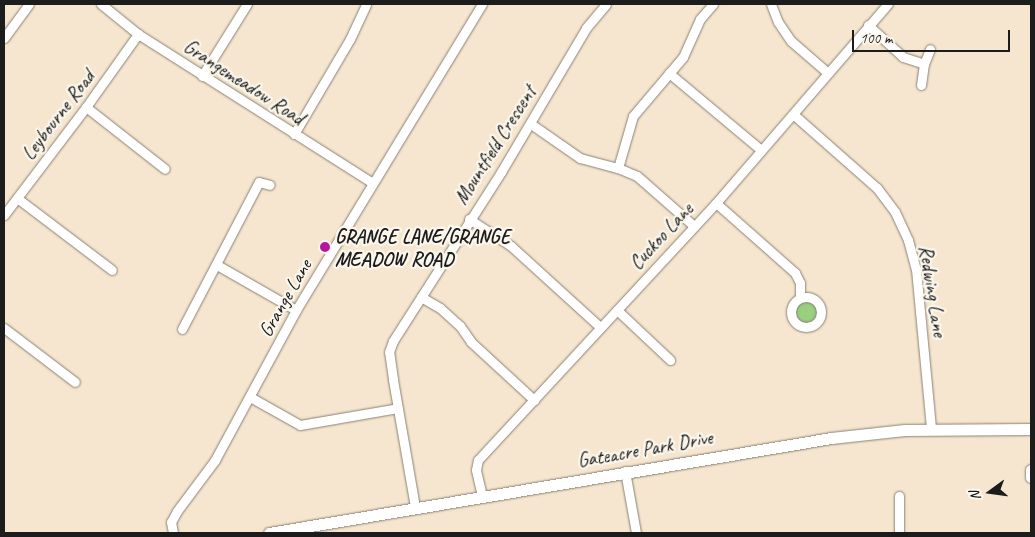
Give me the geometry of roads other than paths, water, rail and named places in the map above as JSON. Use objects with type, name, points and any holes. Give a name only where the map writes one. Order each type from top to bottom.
[{"type":"street","points":[[4,38],[29,4]]},
{"type":"street","name":"Grangemeadow Road","points":[[101,4],[138,34],[373,183]]},
{"type":"street","points":[[202,76],[247,4]]},
{"type":"street","points":[[294,134],[350,39],[366,4]]},
{"type":"street","name":"Grange Lane","points":[[173,533],[171,522],[176,511],[215,460],[296,310],[482,4]]},
{"type":"street","name":"Mountfield Crescent","points":[[415,507],[390,352],[393,341],[531,124],[586,28],[606,4]]},
{"type":"street","points":[[618,168],[633,116],[683,57],[700,19],[713,4]]},
{"type":"street","points":[[771,4],[778,22],[791,41],[828,73]]},
{"type":"street","name":"Cuckoo Lane","points":[[482,496],[476,470],[478,460],[716,202],[888,4]]},
{"type":"street","points":[[868,26],[903,57],[924,64]]},
{"type":"street","name":"Leybourne Road","points":[[4,215],[86,107],[138,34]]},
{"type":"street","points":[[921,85],[924,64],[930,49]]},
{"type":"street","points":[[669,73],[761,150]]},
{"type":"street","points":[[86,107],[165,170]]},
{"type":"street","name":"Redwing Lane","points":[[793,114],[877,188],[895,212],[908,240],[916,269],[931,429]]},
{"type":"street","points":[[531,124],[580,158],[618,168],[637,176],[694,226]]},
{"type":"street","points":[[182,329],[259,182],[270,185]]},
{"type":"street","points":[[17,198],[112,270]]},
{"type":"street","points":[[716,202],[795,273],[800,283],[800,294],[802,297]]},
{"type":"street","points":[[469,219],[511,246],[600,327]]},
{"type":"street","points":[[216,265],[296,310]]},
{"type":"street","points":[[421,297],[440,308],[460,326],[471,342],[534,400]]},
{"type":"street","points":[[617,310],[670,360]]},
{"type":"street","points":[[4,328],[75,382]]},
{"type":"street","points":[[250,397],[300,425],[398,408]]},
{"type":"street","name":"Gateacre Park Drive","points":[[269,533],[831,438],[931,429],[1031,429]]},
{"type":"street","points":[[1031,470],[1031,477]]},
{"type":"street","points":[[625,472],[636,533]]},
{"type":"street","points":[[899,496],[899,533]]},
{"type":"place","name":"GRANGE LANE/GRANGE MEADOW ROAD","points":[[325,247]]}]
